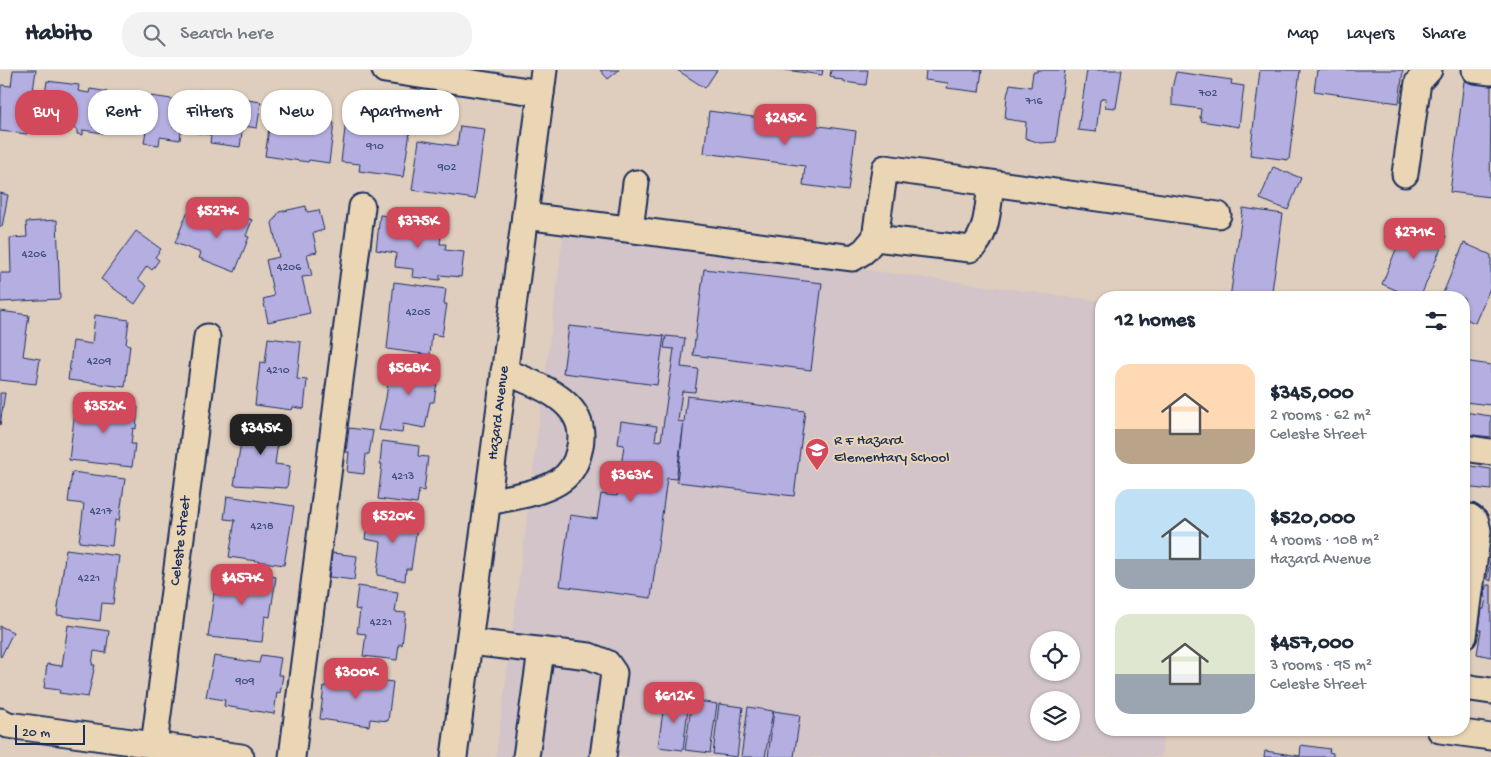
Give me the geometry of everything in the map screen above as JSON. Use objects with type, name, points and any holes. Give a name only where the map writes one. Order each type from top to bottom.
[{"type":"street","points":[[385,70],[543,81]]},
{"type":"street","points":[[1405,174],[1418,82],[1429,70]]},
{"type":"street","points":[[1475,70],[1491,72]]},
{"type":"street","name":"Hazard Avenue","points":[[454,757],[543,81]]},
{"type":"street","points":[[525,216],[853,258],[864,251],[875,238],[885,168],[1218,215]]},
{"type":"street","points":[[630,229],[636,183]]},
{"type":"street","points":[[875,238],[970,250],[978,244],[983,236],[992,184]]},
{"type":"street","points":[[292,757],[362,207]]},
{"type":"street","name":"Celeste Street","points":[[154,745],[207,337]]},
{"type":"street","points":[[488,502],[541,490],[558,482],[571,472],[581,446],[580,428],[575,412],[549,391],[504,371]]},
{"type":"street","points":[[1470,449],[1491,452]]},
{"type":"street","points":[[1470,518],[1476,522],[1478,531],[1470,591]]},
{"type":"street","points":[[470,642],[589,656],[608,663],[614,673],[603,757]]},
{"type":"street","points":[[526,757],[541,651]]},
{"type":"street","points":[[1470,688],[1491,691]]},
{"type":"street","points":[[0,722],[8,725],[241,757]]},
{"type":"street","points":[[1470,734],[1491,737]]},
{"type":"shaded area","name":"R F Hazard Elementary School","points":[[564,230],[1095,300],[1095,736],[1163,736],[1161,757],[496,757]]},
{"type":"building","points":[[13,70],[36,70],[33,90],[15,90],[15,133],[0,131],[1,85],[11,86]]},
{"type":"building","points":[[600,70],[619,70],[608,79]]},
{"type":"building","points":[[677,70],[717,70],[705,88]]},
{"type":"building","points":[[785,70],[823,70],[822,75]]},
{"type":"building","points":[[831,70],[868,70],[866,85],[834,79],[834,77],[830,76]]},
{"type":"building","points":[[926,70],[982,70],[979,92],[947,88],[948,83],[925,80]]},
{"type":"building","points":[[1037,70],[1065,70],[1056,142],[1040,143],[1025,138],[1026,122],[1005,119],[1010,84],[1031,87],[1033,72],[1037,72]]},
{"type":"building","points":[[1087,70],[1122,70],[1116,108],[1105,107],[1106,98],[1100,100],[1096,132],[1078,130]]},
{"type":"building","points":[[1260,70],[1300,70],[1289,160],[1250,155]]},
{"type":"building","points":[[1317,70],[1403,70],[1399,103],[1314,91]]},
{"type":"building","points":[[1176,72],[1232,80],[1231,84],[1244,86],[1239,127],[1201,121],[1201,109],[1172,105],[1172,88]]},
{"type":"building","points":[[47,81],[79,85],[78,91],[46,90]]},
{"type":"building","points":[[1464,81],[1491,84],[1490,197],[1450,192]]},
{"type":"building","points":[[78,91],[88,93],[88,131],[83,130],[83,135],[78,134]]},
{"type":"building","points":[[158,97],[168,99],[168,135],[181,135],[180,140],[160,137],[159,145],[144,143],[145,135],[158,135]]},
{"type":"building","points":[[251,100],[261,102],[257,128],[251,127]]},
{"type":"building","points":[[709,111],[856,131],[848,191],[803,185],[805,166],[704,153]]},
{"type":"building","points":[[332,123],[334,123],[329,163],[265,156],[268,135],[332,135]]},
{"type":"building","points":[[460,126],[485,129],[475,199],[412,190],[419,140],[457,146]]},
{"type":"building","points":[[211,135],[242,135],[240,147],[210,143]]},
{"type":"building","points":[[344,135],[410,135],[403,177],[359,171],[360,164],[341,162]]},
{"type":"building","points":[[1273,167],[1301,178],[1288,210],[1260,199]]},
{"type":"building","points":[[0,193],[8,195],[2,227],[0,226]]},
{"type":"building","points":[[306,206],[307,212],[319,210],[324,230],[313,233],[317,252],[307,254],[312,276],[302,277],[310,313],[268,322],[263,299],[274,296],[266,260],[279,257],[272,223],[279,212]]},
{"type":"building","points":[[1243,208],[1283,214],[1272,291],[1231,291]]},
{"type":"building","points":[[225,210],[252,220],[246,236],[249,237],[235,272],[199,258],[201,253],[175,243],[187,213],[218,226]]},
{"type":"building","points":[[380,215],[404,218],[404,221],[408,221],[407,224],[442,228],[440,244],[446,244],[445,250],[464,252],[461,277],[440,275],[440,280],[412,277],[413,269],[395,267],[396,253],[376,250]]},
{"type":"building","points":[[57,220],[60,299],[0,302],[0,273],[11,273],[10,238],[27,237],[26,222]]},
{"type":"building","points":[[1408,220],[1446,236],[1423,291],[1398,291],[1382,284]]},
{"type":"building","points":[[136,231],[161,249],[155,257],[159,260],[152,270],[147,266],[138,279],[147,286],[135,304],[101,279]]},
{"type":"building","points":[[1464,243],[1491,255],[1491,286],[1475,323],[1470,321],[1470,291],[1444,291]]},
{"type":"building","points":[[704,269],[822,283],[811,370],[693,355]]},
{"type":"building","points":[[394,282],[446,289],[444,304],[447,304],[442,336],[432,334],[430,355],[387,349]]},
{"type":"building","points":[[0,311],[29,315],[23,356],[40,359],[36,384],[0,380]]},
{"type":"building","points":[[95,315],[129,320],[126,344],[130,345],[125,387],[68,380],[73,341],[92,344]]},
{"type":"building","points":[[569,326],[664,336],[657,385],[563,373]]},
{"type":"building","points":[[666,336],[685,338],[681,367],[698,369],[695,392],[682,391],[678,421],[684,422],[676,479],[667,478],[651,598],[560,586],[570,515],[597,519],[601,494],[617,496],[624,445],[618,444],[621,421],[657,426],[655,440],[661,441],[674,349],[664,348]]},
{"type":"building","points":[[268,338],[301,342],[297,379],[307,380],[304,409],[293,407],[292,410],[255,405],[260,362],[265,363]]},
{"type":"building","points":[[391,362],[439,368],[434,402],[430,402],[425,428],[403,424],[402,433],[379,430]]},
{"type":"building","points":[[1470,362],[1491,365],[1491,405],[1470,403]]},
{"type":"building","points":[[0,393],[5,393],[0,425]]},
{"type":"building","points":[[687,396],[805,411],[794,496],[677,482]]},
{"type":"building","points":[[76,402],[138,407],[136,429],[133,428],[131,444],[135,444],[132,467],[69,460]]},
{"type":"building","points":[[1470,413],[1491,416],[1491,437],[1470,435]]},
{"type":"building","points":[[249,417],[281,421],[275,464],[290,466],[287,488],[234,485],[241,442],[244,442]]},
{"type":"building","points":[[349,428],[373,431],[369,454],[366,454],[364,474],[347,472],[349,452],[346,452]]},
{"type":"building","points":[[382,441],[419,446],[418,456],[428,457],[424,491],[419,490],[417,504],[378,499],[382,464],[380,464]]},
{"type":"building","points":[[1470,466],[1491,469],[1491,490],[1470,488]]},
{"type":"building","points":[[72,472],[125,479],[119,521],[115,520],[112,546],[79,542],[84,504],[68,502]]},
{"type":"building","points":[[227,496],[294,506],[284,565],[229,557],[235,520],[224,519]]},
{"type":"building","points":[[369,514],[418,520],[411,569],[406,569],[405,581],[377,575],[381,542],[365,539]]},
{"type":"building","points":[[66,549],[119,556],[113,604],[102,603],[100,621],[57,615]]},
{"type":"building","points":[[332,553],[357,556],[354,580],[329,577]]},
{"type":"building","points":[[1491,556],[1491,581],[1487,579]]},
{"type":"building","points":[[222,569],[276,577],[270,617],[265,616],[262,642],[208,637],[214,593],[218,594]]},
{"type":"building","points":[[1487,585],[1491,585],[1491,657],[1477,654],[1482,609],[1484,609]]},
{"type":"building","points":[[358,586],[398,592],[395,612],[406,613],[402,645],[399,644],[397,660],[363,656],[366,634],[357,633],[360,610],[355,609]]},
{"type":"building","points":[[68,625],[109,631],[106,653],[94,651],[92,665],[95,665],[88,697],[59,693],[60,690],[44,688],[47,664],[62,666]]},
{"type":"building","points":[[0,626],[13,632],[1,657],[0,656]]},
{"type":"building","points":[[261,655],[281,658],[278,675],[283,675],[280,693],[277,692],[274,714],[224,706],[225,700],[206,697],[214,656],[259,663]]},
{"type":"building","points":[[329,674],[393,682],[388,721],[370,719],[369,726],[320,719],[324,686],[327,686]]},
{"type":"building","points":[[665,697],[689,700],[683,750],[658,747]]},
{"type":"building","points":[[692,700],[717,704],[710,753],[685,750]]},
{"type":"building","points":[[719,704],[743,707],[737,757],[713,754]]},
{"type":"building","points":[[748,707],[773,711],[765,757],[741,757]]},
{"type":"building","points":[[774,711],[800,715],[794,757],[768,757]]},
{"type":"building","points":[[1301,745],[1330,749],[1329,752],[1333,753],[1333,757],[1264,757],[1265,751],[1300,756]]},
{"type":"place","name":"R F Hazard Elementary School","points":[[817,471]]}]
